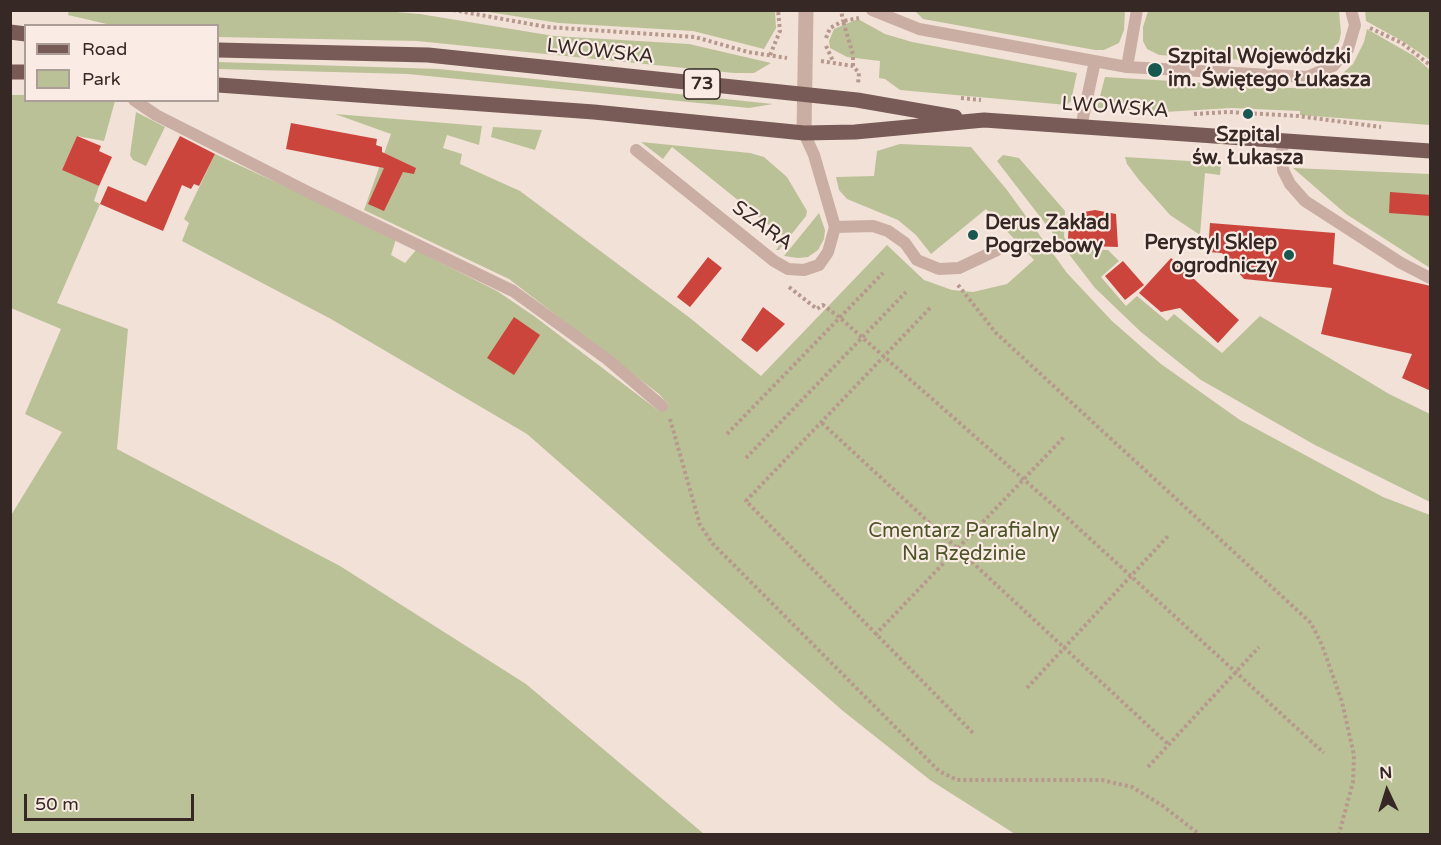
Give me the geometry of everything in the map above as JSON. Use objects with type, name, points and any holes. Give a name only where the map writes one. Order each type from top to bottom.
[{"type":"main road","name":"LWOWSKA","points":[[219,50],[428,55],[857,100],[975,120],[1431,151]]},
{"type":"main road","name":"LWOWSKA","points":[[219,85],[582,111],[804,133],[855,132],[975,120]]},
{"type":"street","points":[[804,133],[806,10]]},
{"type":"lane","points":[[872,10],[919,29],[1128,67],[1307,77],[1333,66],[1348,49],[1354,25],[1352,10]]},
{"type":"lane","points":[[1128,67],[1137,10]]},
{"type":"lane","points":[[1081,127],[1095,61]]},
{"type":"lane","points":[[137,102],[156,115],[308,192],[417,242],[513,291],[607,359],[662,406]]},
{"type":"lane","points":[[804,133],[814,155],[835,227],[873,225],[888,231],[905,243],[917,260],[939,269],[959,268],[997,250]]},
{"type":"lane","points":[[1282,140],[1283,170],[1290,184],[1305,201],[1401,263],[1431,278]]},
{"type":"lane","name":"SZARA","points":[[636,150],[723,222],[774,261],[788,268],[804,270],[819,265],[828,252],[835,227]]},
{"type":"path","points":[[453,10],[547,27],[695,37],[770,55],[833,61],[852,66],[859,74],[858,89]]},
{"type":"path","points":[[770,55],[780,31],[778,10]]},
{"type":"path","points":[[841,10],[854,55],[852,66]]},
{"type":"path","points":[[833,61],[826,49],[826,35],[830,28],[843,21]]},
{"type":"path","points":[[1354,25],[1367,27],[1402,43],[1431,65]]},
{"type":"path","points":[[950,97],[984,100]]},
{"type":"path","points":[[1187,114],[1228,112],[1298,116],[1390,128]]},
{"type":"path","points":[[939,269],[962,289],[996,333],[1311,623],[1322,645],[1342,702],[1354,755],[1353,782],[1339,834]]},
{"type":"path","points":[[727,434],[883,273]]},
{"type":"path","points":[[783,283],[817,309],[823,305],[839,317],[1131,576],[1324,753]]},
{"type":"path","points":[[746,458],[906,292]]},
{"type":"path","points":[[930,308],[747,501],[974,734]]},
{"type":"path","points":[[662,406],[671,422],[700,525],[713,544],[939,771],[957,780],[1102,780],[1132,787],[1199,834]]},
{"type":"path","points":[[822,423],[1169,745]]},
{"type":"path","points":[[875,634],[1064,437]]},
{"type":"path","points":[[1027,688],[1168,536]]},
{"type":"path","points":[[1148,767],[1259,647]]},
{"type":"green space","points":[[69,10],[372,10],[420,14],[554,36],[689,44],[771,63],[754,73],[734,73],[417,41],[219,37],[219,24],[107,24],[68,15]]},
{"type":"green space","points":[[482,11],[775,11],[776,28],[764,49],[693,31],[559,23]]},
{"type":"green space","points":[[915,11],[1125,11],[1124,30],[1119,43],[1104,50],[1095,50],[923,19]]},
{"type":"green space","points":[[1148,11],[1339,11],[1341,33],[1339,42],[1326,58],[1312,64],[1159,55],[1147,49],[1143,41],[1143,27]]},
{"type":"green space","points":[[1365,11],[1430,11],[1430,60],[1404,42],[1366,21]]},
{"type":"green space","points":[[858,19],[885,34],[912,42],[1077,73],[1071,101],[1067,105],[900,90],[885,79],[879,78],[880,61],[847,57],[830,48],[829,41],[834,29]]},
{"type":"green space","points":[[1367,29],[1414,56],[1430,70],[1430,125],[1300,115],[1300,111],[1231,108],[1165,112],[1097,108],[1105,77],[1289,88],[1320,87],[1333,82],[1353,64],[1364,42]]},
{"type":"green space","points":[[219,62],[439,69],[773,104],[749,108],[408,74],[219,69]]},
{"type":"green space","points":[[11,95],[24,95],[24,102],[115,102],[104,141],[77,136],[62,170],[99,186],[94,201],[100,204],[57,303],[128,329],[117,449],[340,566],[526,684],[704,834],[11,834],[10,517],[62,432],[25,414],[61,329],[11,308]]},
{"type":"green space","points":[[136,112],[165,127],[146,166],[133,160],[130,155]]},
{"type":"green space","name":"Cmentarz Parafialny Na Rzędzinie","points":[[335,114],[482,126],[479,145],[447,135],[443,148],[462,154],[460,164],[520,191],[690,318],[761,376],[887,245],[924,280],[952,290],[973,292],[1007,284],[1034,260],[986,209],[931,254],[916,235],[898,220],[847,199],[839,190],[836,177],[874,176],[877,151],[900,144],[971,147],[1007,190],[1067,273],[1112,321],[1161,364],[1240,420],[1383,497],[1430,515],[1430,834],[1015,834],[930,780],[843,711],[527,434],[331,319],[182,241],[189,223],[184,219],[215,154],[392,236],[396,239],[391,255],[405,263],[416,250],[497,291],[534,316],[659,411],[668,404],[659,394],[509,279],[364,210],[391,134]]},
{"type":"green space","points":[[493,127],[542,130],[535,150],[491,137]]},
{"type":"green space","points":[[641,142],[750,153],[764,157],[787,177],[807,211],[806,216],[779,250],[776,250],[785,238],[672,147],[663,159]]},
{"type":"green space","points":[[1003,155],[1019,158],[1065,211],[1064,237],[1071,249],[1108,250],[1119,261],[1101,277],[1126,306],[1137,296],[1167,321],[1174,314],[1222,353],[1260,316],[1389,394],[1430,414],[1430,502],[1315,445],[1201,380],[1141,332],[1095,288],[997,161]]},
{"type":"green space","points":[[1125,157],[1221,163],[1220,175],[1205,173],[1200,235],[1170,215],[1139,180],[1127,164]]},
{"type":"green space","points":[[1293,168],[1430,174],[1430,268],[1346,214]]},
{"type":"green space","points":[[819,213],[825,230],[824,239],[818,250],[808,257],[784,256]]},
{"type":"building","points":[[291,123],[377,139],[376,145],[382,147],[382,152],[416,168],[414,174],[403,172],[384,211],[368,204],[384,168],[286,149]]},
{"type":"building","points":[[77,136],[101,146],[99,151],[112,157],[99,186],[62,170]]},
{"type":"building","points":[[180,136],[215,154],[199,186],[194,184],[191,189],[182,185],[163,231],[100,204],[108,186],[146,202]]},
{"type":"building","points":[[1390,192],[1431,195],[1431,216],[1389,213]]},
{"type":"building","points":[[1095,210],[1116,214],[1118,247],[1090,246],[1090,243],[1068,239],[1069,218],[1084,219],[1084,212]]},
{"type":"building","points":[[1210,223],[1335,233],[1333,264],[1431,286],[1431,391],[1402,378],[1412,354],[1321,334],[1332,288],[1244,279],[1222,253],[1208,252]]},
{"type":"building","points":[[708,257],[722,268],[690,307],[677,297]]},
{"type":"building","points":[[1171,258],[1239,320],[1218,343],[1180,308],[1161,312],[1139,293]]},
{"type":"building","points":[[1123,261],[1144,285],[1125,300],[1105,276]]},
{"type":"building","points":[[763,307],[785,324],[757,352],[741,340]]},
{"type":"building","points":[[514,317],[540,335],[514,375],[487,358]]},
{"type":"place","name":"Szpital Wojewódzki im. Świętego Łukasza","points":[[1155,70]]},
{"type":"place","name":"Szpital św. Łukasza","points":[[1248,114]]},
{"type":"place","name":"Derus Zakład Pogrzebowy","points":[[973,235]]},
{"type":"place","name":"Perystyl Sklep ogrodniczy","points":[[1289,255]]}]
